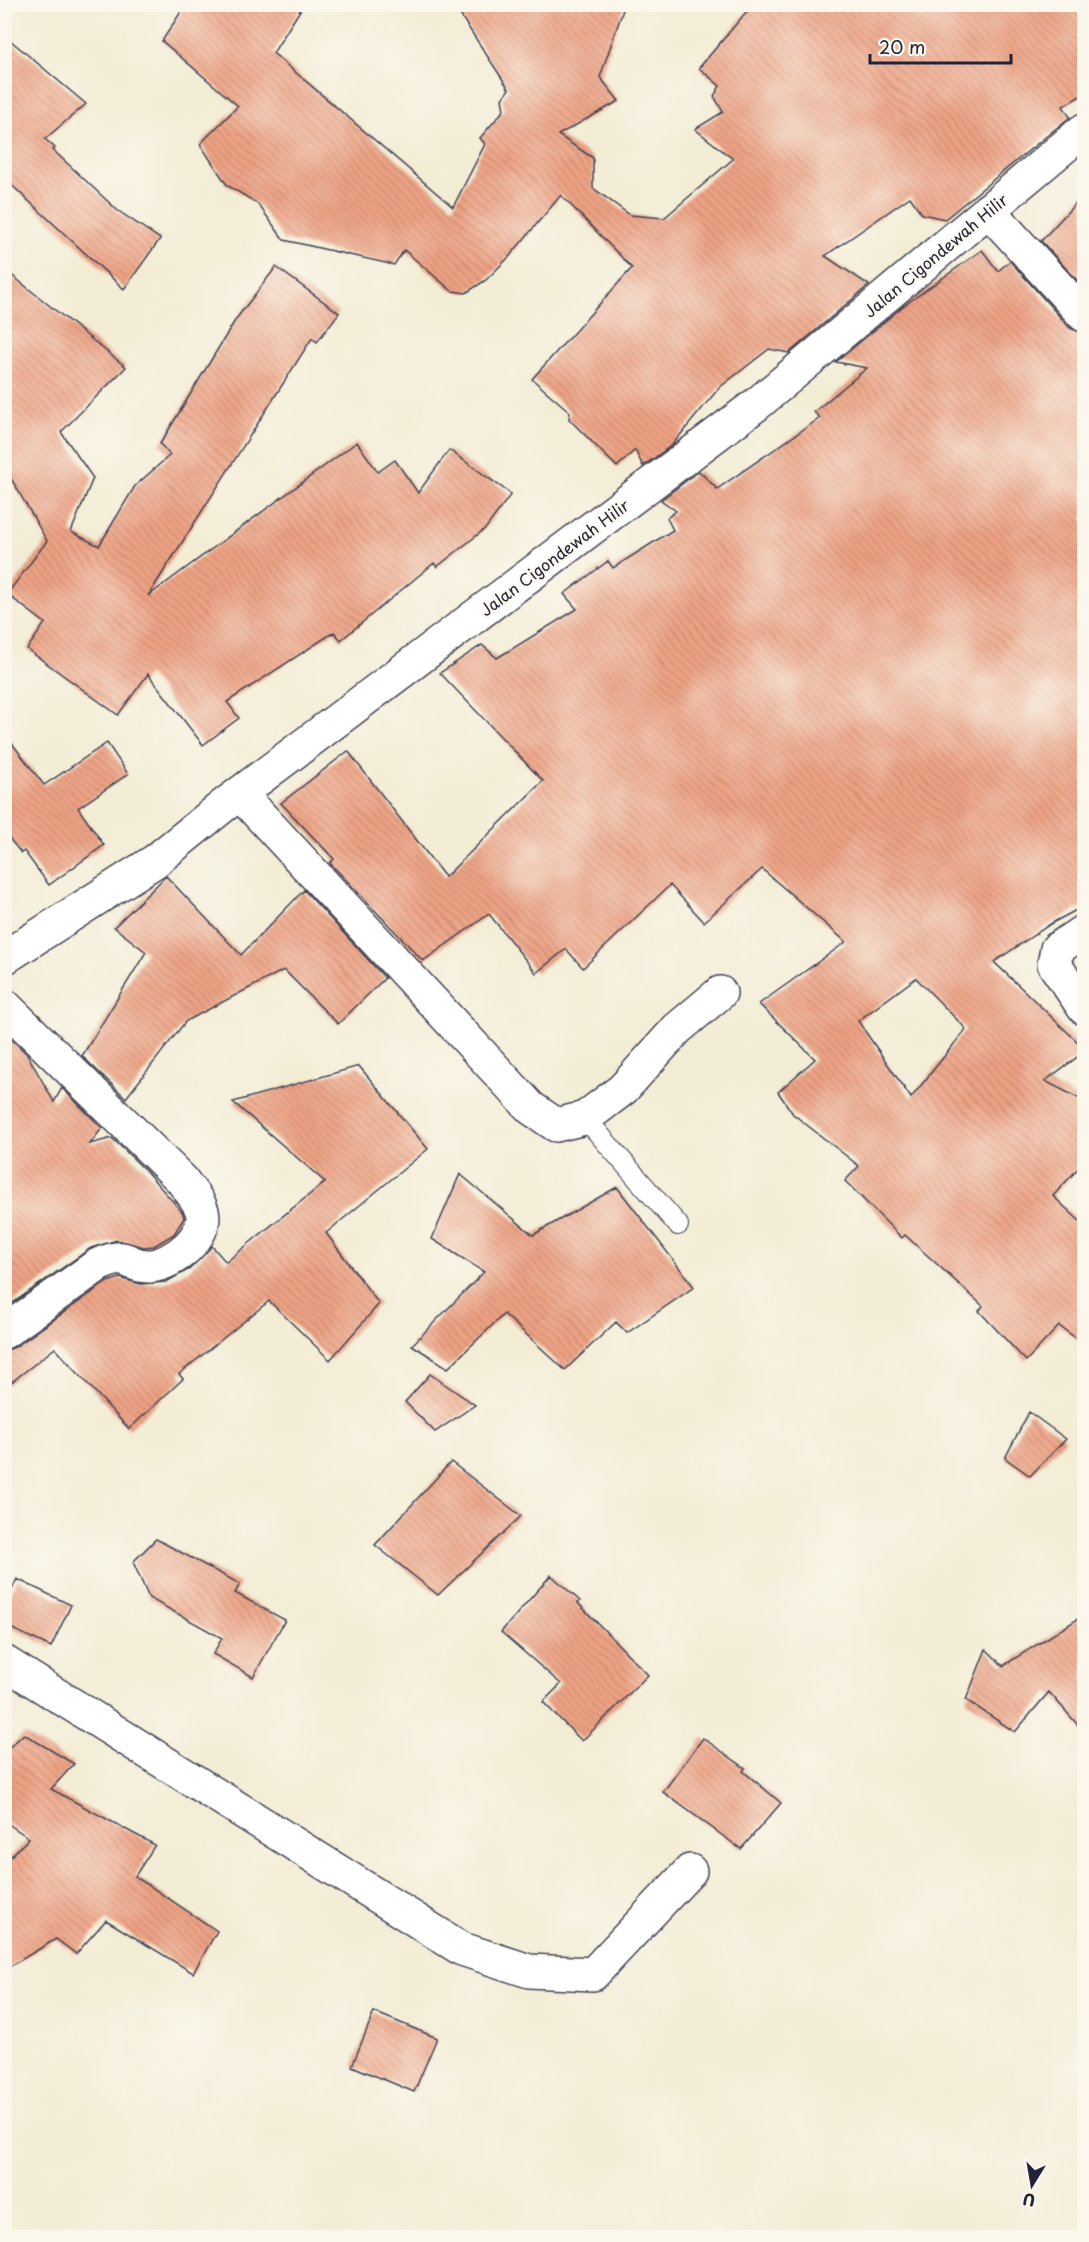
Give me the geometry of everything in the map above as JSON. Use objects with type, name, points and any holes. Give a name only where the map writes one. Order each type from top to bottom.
[{"type":"street","name":"Jalan Cigondewah Hilir","points":[[4,958],[156,861],[756,404],[1084,130]]},
{"type":"street","points":[[988,210],[1084,315]]},
{"type":"street","points":[[241,795],[531,1108],[556,1125],[585,1118],[622,1089],[677,1029],[720,993]]},
{"type":"street","points":[[1084,931],[1057,950],[1054,964],[1084,1008]]},
{"type":"street","points":[[4,1005],[182,1180],[202,1211],[202,1226],[186,1249],[169,1260],[151,1266],[124,1258],[114,1258],[98,1265],[4,1332]]},
{"type":"street","points":[[4,1662],[462,1949],[529,1971],[593,1974],[690,1871]]},
{"type":"lane","points":[[585,1118],[678,1225]]},
{"type":"building","points":[[186,4],[304,4],[273,53],[453,207],[485,144],[480,138],[504,110],[502,99],[509,89],[453,4],[625,4],[600,77],[619,101],[558,135],[593,158],[593,188],[630,215],[664,218],[733,159],[695,129],[723,112],[714,96],[720,86],[699,68],[753,4],[1084,4],[1084,94],[1063,106],[1070,117],[945,219],[922,214],[910,197],[825,256],[869,285],[789,353],[769,349],[719,388],[672,445],[643,466],[635,450],[617,467],[569,419],[570,412],[532,379],[632,268],[561,195],[509,257],[486,280],[466,293],[452,291],[404,250],[394,265],[284,240],[258,204],[227,185],[200,144],[238,106],[162,41]]},
{"type":"building","points":[[4,35],[86,104],[45,139],[55,148],[53,150],[117,210],[160,239],[124,289],[4,178]]},
{"type":"building","points":[[1084,194],[1084,288],[1041,241]]},
{"type":"building","points":[[982,250],[998,271],[1010,261],[1070,328],[1084,333],[1084,906],[1052,923],[994,962],[1084,1048],[1084,1052],[1045,1081],[1084,1101],[1084,1162],[1053,1196],[1084,1225],[1084,1344],[1059,1326],[1026,1361],[979,1311],[983,1306],[905,1235],[902,1238],[845,1181],[859,1166],[793,1114],[778,1092],[815,1059],[759,1004],[846,942],[762,869],[704,922],[670,885],[583,968],[566,949],[536,973],[489,914],[423,961],[330,863],[334,859],[281,803],[348,751],[445,877],[543,781],[440,673],[482,645],[497,658],[577,609],[564,594],[608,561],[613,568],[673,530],[667,518],[676,511],[661,500],[699,471],[717,489],[820,418],[814,412],[867,368],[836,362],[902,307]],"holes":[[[916,978],[966,1029],[911,1098],[858,1021]]]},
{"type":"building","points":[[276,267],[339,313],[317,342],[312,338],[148,596],[357,442],[378,472],[395,460],[418,493],[449,450],[511,494],[486,528],[437,567],[434,563],[341,640],[334,632],[227,702],[239,718],[203,745],[148,674],[118,715],[27,649],[45,623],[7,594],[47,541],[4,466],[4,269],[126,367],[61,432],[93,478],[71,532],[99,546],[135,486],[170,455],[160,444],[236,319]]},
{"type":"building","points":[[4,733],[44,785],[107,743],[128,774],[78,808],[104,845],[49,885],[24,851],[21,853],[4,832]]},
{"type":"building","points":[[166,876],[241,955],[304,890],[385,978],[338,1024],[284,970],[186,1021],[126,1098],[82,1056],[146,952],[114,927]]},
{"type":"building","points":[[4,1032],[27,1054],[54,1102],[62,1088],[102,1128],[90,1144],[112,1138],[145,1170],[183,1213],[184,1218],[174,1234],[154,1246],[144,1247],[117,1240],[91,1248],[4,1309]]},
{"type":"building","points":[[359,1066],[428,1149],[326,1233],[379,1304],[330,1360],[269,1301],[179,1374],[183,1379],[129,1429],[55,1348],[4,1388],[4,1351],[15,1347],[107,1282],[120,1278],[141,1284],[166,1282],[190,1269],[212,1246],[226,1262],[325,1182],[233,1102]]},
{"type":"building","points":[[460,1174],[533,1235],[617,1187],[694,1287],[627,1333],[616,1322],[565,1370],[504,1314],[448,1368],[412,1345],[484,1272],[432,1239]]},
{"type":"building","points":[[430,1374],[475,1405],[435,1432],[405,1402]]},
{"type":"building","points":[[1029,1412],[1066,1439],[1030,1476],[1005,1458]]},
{"type":"building","points":[[451,1462],[521,1516],[438,1595],[375,1545]]},
{"type":"building","points":[[156,1539],[240,1584],[235,1593],[285,1620],[253,1677],[213,1654],[222,1638],[149,1598],[133,1562]]},
{"type":"building","points":[[551,1575],[580,1601],[578,1603],[648,1675],[582,1741],[543,1702],[561,1684],[501,1632]]},
{"type":"building","points":[[17,1579],[71,1605],[51,1647],[4,1625],[4,1606]]},
{"type":"building","points":[[1084,1615],[1084,1732],[1049,1692],[1015,1732],[966,1700],[986,1649],[1003,1666]]},
{"type":"building","points":[[24,1734],[74,1764],[51,1789],[155,1845],[135,1876],[217,1931],[193,1973],[106,1920],[76,1954],[56,1939],[4,1970],[4,1863],[29,1838],[4,1821],[4,1752]]},
{"type":"building","points":[[703,1738],[745,1768],[743,1771],[781,1803],[741,1849],[663,1792]]},
{"type":"building","points":[[374,2012],[437,2038],[414,2092],[352,2066]]}]
